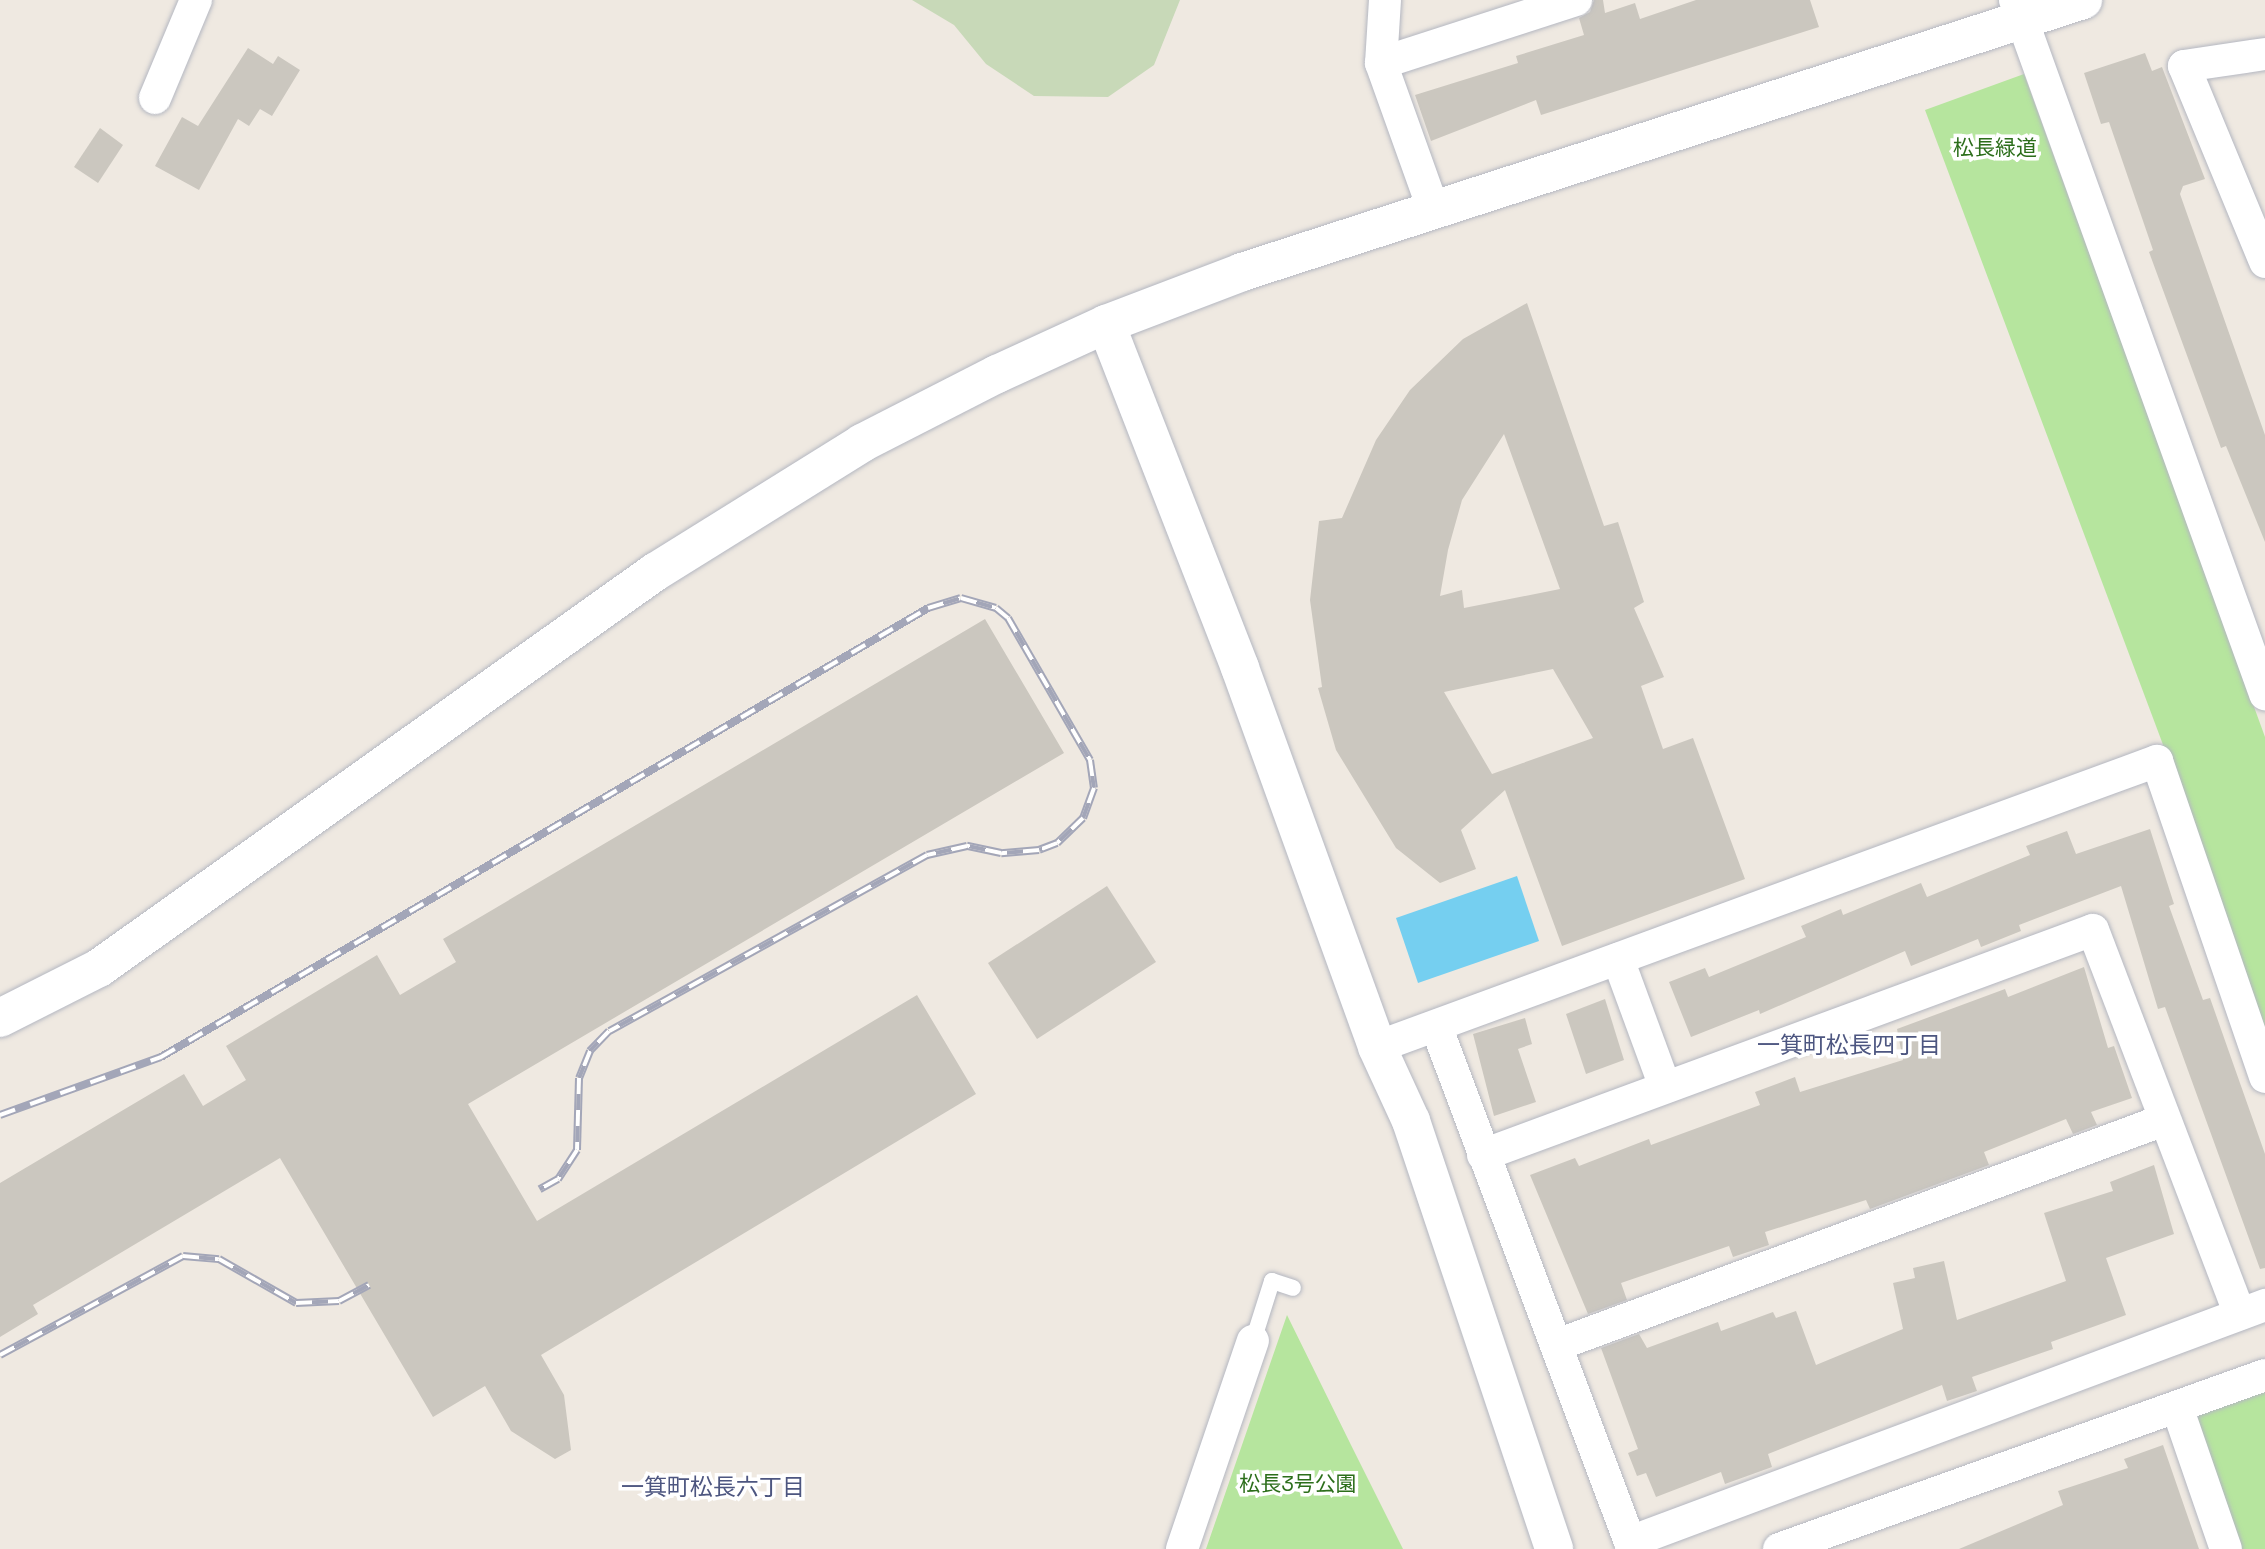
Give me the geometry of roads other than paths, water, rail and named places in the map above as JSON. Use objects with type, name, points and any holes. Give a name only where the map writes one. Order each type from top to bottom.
[{"type":"street","points":[[155,98],[196,0]]},
{"type":"street","points":[[1385,0],[1381,63],[1433,208]]},
{"type":"street","points":[[1381,63],[1576,0]]},
{"type":"street","points":[[0,1018],[99,968],[655,572],[862,443],[1106,324],[1433,208],[2018,10],[2083,0]]},
{"type":"street","points":[[2018,10],[2265,694]]},
{"type":"street","points":[[2265,54],[2184,66],[2265,262]]},
{"type":"street","points":[[1106,324],[1240,668],[1377,1047],[1411,1121],[1554,1549]]},
{"type":"street","points":[[1377,1047],[2157,761],[2265,1077]]},
{"type":"street","points":[[1436,1026],[1483,1155],[1630,1542],[2252,1310],[2164,1121],[2093,930],[1483,1155]]},
{"type":"street","points":[[1618,959],[1665,1087]]},
{"type":"street","points":[[1557,1345],[2164,1121]]},
{"type":"street","points":[[1182,1549],[1254,1340]]},
{"type":"street","points":[[1779,1549],[2265,1376]]},
{"type":"street","points":[[2177,1407],[2226,1549]]},
{"type":"lane","points":[[1254,1340],[1272,1281],[1293,1288]]},
{"type":"water","points":[[1517,876],[1539,941],[1418,983],[1396,918]]},
{"type":"railway","points":[[0,1115],[161,1057],[928,608],[961,598],[996,608],[1008,618],[1090,760],[1094,788],[1083,818],[1057,843],[1039,850],[1001,853],[967,846],[927,855],[609,1031],[590,1051],[579,1078],[577,1150],[558,1179],[540,1189]]},
{"type":"railway","points":[[0,1355],[183,1256],[219,1259],[296,1303],[339,1301],[369,1285]]},
{"type":"district","name":"一箕町松長四丁目","points":[[1849,1045]]},
{"type":"district","name":"一箕町松長六丁目","points":[[713,1487]]},
{"type":"park label","name":"松長緑道","points":[[1995,148]]},
{"type":"park label","name":"松長3号公園","points":[[1298,1484]]}]
